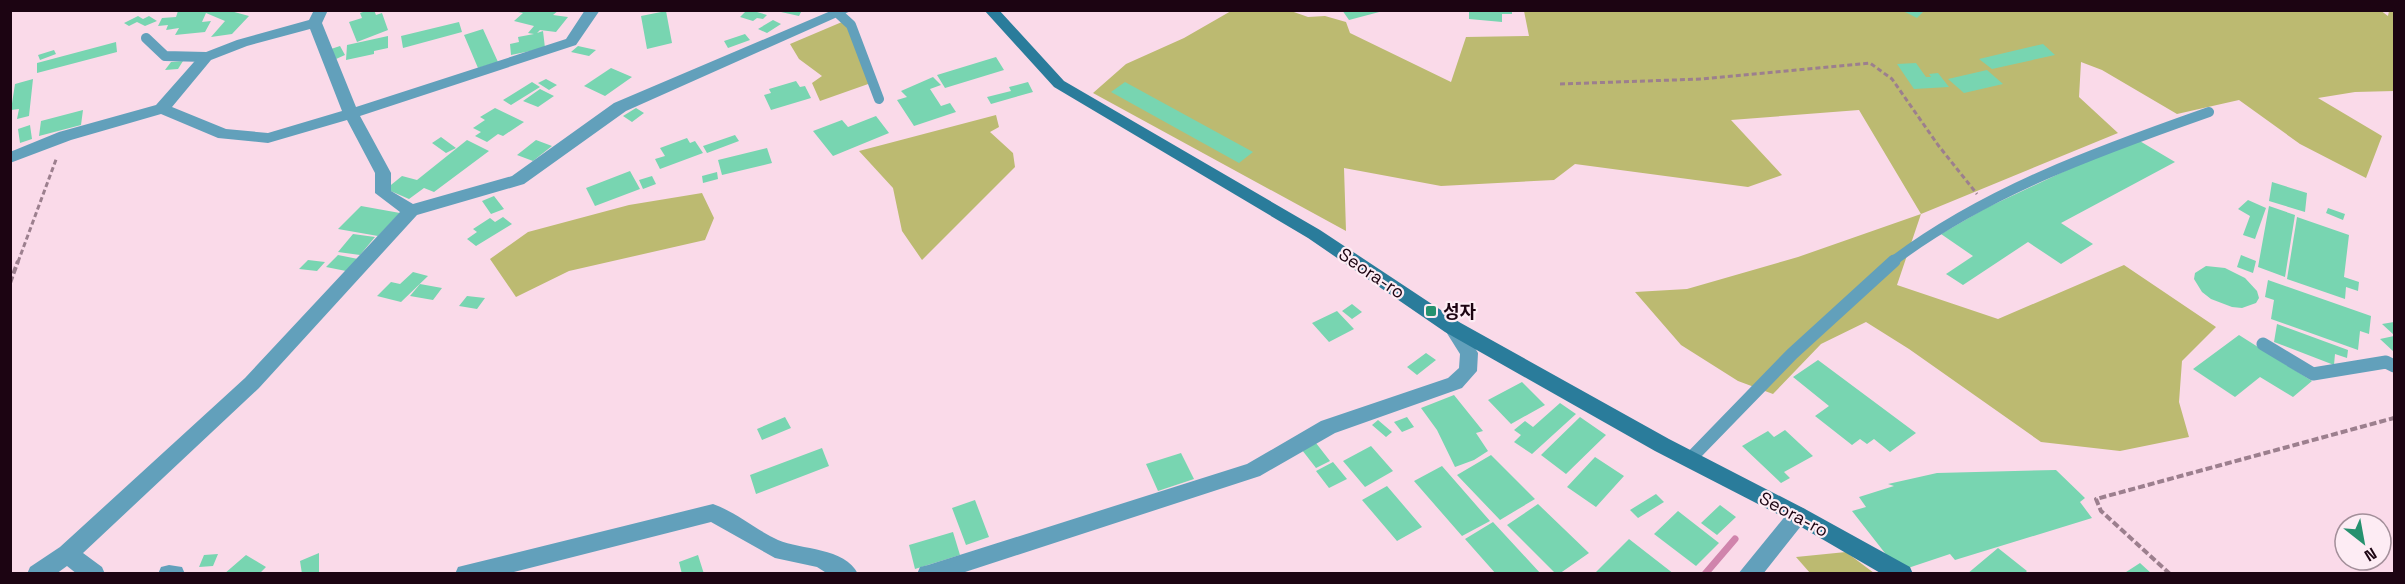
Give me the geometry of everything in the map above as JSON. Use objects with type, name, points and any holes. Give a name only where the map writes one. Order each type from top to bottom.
[{"type":"street","points":[[162,109],[224,134],[268,138],[351,114],[571,42],[593,10]]},
{"type":"street","name":"Seora-ro","points":[[991,10],[1059,84],[1314,234],[1452,327],[1902,573]]},
{"type":"street","points":[[38,573],[69,554],[252,383],[411,211],[518,180],[620,107],[839,12]]},
{"type":"street","points":[[10,158],[65,136],[162,109],[206,57],[318,17],[351,114],[383,173],[382,193],[411,211]]},
{"type":"street","points":[[928,573],[1253,470],[1328,427],[1455,383],[1468,371],[1469,352],[1452,327]]},
{"type":"street","points":[[466,573],[713,513],[775,549],[822,558],[847,573]]},
{"type":"street","points":[[1749,573],[1797,515]]},
{"type":"street","points":[[69,554],[94,573]]},
{"type":"street","points":[[169,573],[174,573]]},
{"type":"lane","points":[[839,12],[851,25],[879,99]]},
{"type":"lane","points":[[146,39],[165,56],[206,57]]},
{"type":"lane","points":[[1690,459],[1792,354],[1886,267],[1931,233],[2020,185],[2095,154],[2209,112]]},
{"type":"lane","points":[[2263,344],[2313,374],[2386,362],[2394,366]]},
{"type":"path","points":[[1560,84],[1702,79],[1870,63],[1892,79],[1938,145],[1985,204]]},
{"type":"path","points":[[10,283],[65,136]]},
{"type":"path","points":[[2170,573],[2101,511],[2096,499],[2394,418]]},
{"type":"shaded area","points":[[2380,10],[2388,16],[2389,11],[2394,11],[2394,91],[2355,92],[2318,98],[2382,136],[2366,178],[2300,144],[2239,100],[2177,114],[2102,70],[2081,62],[2079,97],[2118,133],[1921,214],[1859,110],[1731,120],[1782,175],[1748,187],[1575,164],[1554,180],[1441,186],[1344,168],[1346,231],[1093,93],[1126,64],[1184,38],[1231,11],[1291,11],[1308,17],[1325,16],[1346,22],[1350,33],[1451,82],[1466,37],[1529,36],[1524,11]]},
{"type":"shaded area","points":[[849,19],[871,83],[820,101],[812,83],[822,76],[799,59],[790,44]]},
{"type":"shaded area","points":[[996,115],[999,127],[990,132],[1013,153],[1015,167],[922,260],[902,231],[893,188],[859,151]]},
{"type":"shaded area","points":[[702,193],[714,218],[705,240],[569,271],[516,297],[490,259],[528,232],[629,205]]},
{"type":"shaded area","points":[[1921,214],[1897,285],[1998,319],[2124,265],[2216,327],[2182,361],[2179,402],[2189,437],[2120,451],[2041,442],[1909,349],[1866,322],[1821,344],[1773,394],[1738,381],[1681,345],[1635,292],[1687,289],[1798,257]]},
{"type":"shaded area","points":[[1846,552],[1874,573],[1810,573],[1796,557]]},
{"type":"building","points":[[227,10],[249,16],[232,34],[211,37],[225,21],[206,13],[202,22],[211,21],[205,32],[175,35],[179,28],[166,30],[168,25],[158,26],[162,18],[176,17],[178,11]]},
{"type":"building","points":[[374,10],[376,15],[382,13],[388,30],[357,42],[349,22],[362,18],[360,13]]},
{"type":"building","points":[[520,10],[559,10],[553,15],[568,17],[556,32],[540,30],[537,33],[543,31],[545,48],[511,55],[510,44],[519,42],[518,37],[534,34],[528,33],[534,26],[514,21],[523,13],[518,12]]},
{"type":"building","points":[[747,10],[767,15],[763,19],[757,18],[753,21],[740,17]]},
{"type":"building","points":[[772,10],[802,10],[799,16]]},
{"type":"building","points":[[1342,10],[1383,10],[1383,11],[1349,20]]},
{"type":"building","points":[[1469,10],[1512,10],[1512,14],[1502,14],[1502,22],[1469,19]]},
{"type":"building","points":[[1901,10],[1925,10],[1917,18]]},
{"type":"building","points":[[666,11],[672,43],[647,49],[641,16]]},
{"type":"building","points":[[138,16],[143,19],[149,16],[157,21],[145,26],[137,22],[129,26],[124,23]]},
{"type":"building","points":[[773,20],[781,24],[767,33],[758,29]]},
{"type":"building","points":[[459,22],[462,32],[403,48],[401,36]]},
{"type":"building","points":[[483,29],[498,62],[478,68],[464,35]]},
{"type":"building","points":[[745,34],[750,40],[728,48],[724,41]]},
{"type":"building","points":[[388,36],[388,48],[374,51],[374,54],[346,60],[347,45]]},
{"type":"building","points":[[116,42],[117,52],[37,73],[37,63]]},
{"type":"building","points":[[2043,44],[2055,55],[1992,69],[1979,59]]},
{"type":"building","points":[[340,46],[345,55],[336,59],[331,49]]},
{"type":"building","points":[[578,46],[596,50],[589,56],[571,52]]},
{"type":"building","points":[[54,50],[56,54],[40,60],[38,55]]},
{"type":"building","points":[[996,57],[1004,70],[945,88],[937,75]]},
{"type":"building","points":[[183,61],[178,69],[165,70],[171,62]]},
{"type":"building","points":[[1916,63],[1926,77],[1931,77],[1929,74],[1938,73],[1949,87],[1914,89],[1897,64]]},
{"type":"building","points":[[611,68],[632,77],[605,96],[584,86]]},
{"type":"building","points":[[1987,70],[2003,84],[1964,93],[1948,79]]},
{"type":"building","points":[[933,77],[941,85],[930,89],[941,106],[950,103],[956,112],[914,126],[897,100],[907,97],[901,91]]},
{"type":"building","points":[[33,79],[29,116],[17,119],[19,109],[11,110],[15,84]]},
{"type":"building","points":[[546,79],[557,85],[549,90],[538,83]]},
{"type":"building","points":[[796,81],[800,87],[805,86],[811,98],[771,110],[764,95],[771,93],[769,89]]},
{"type":"building","points":[[532,82],[540,87],[511,105],[503,100]]},
{"type":"building","points":[[1028,82],[1033,92],[991,104],[987,97],[1011,91],[1009,87]]},
{"type":"building","points":[[1125,82],[1253,152],[1239,163],[1111,92]]},
{"type":"building","points":[[540,89],[554,96],[538,107],[523,101]]},
{"type":"building","points":[[495,108],[524,122],[503,136],[498,134],[487,142],[475,136],[481,132],[473,128],[485,120],[480,117]]},
{"type":"building","points":[[636,108],[644,113],[632,122],[623,116]]},
{"type":"building","points":[[83,110],[81,125],[39,136],[41,121]]},
{"type":"building","points":[[876,116],[889,133],[833,156],[813,131],[842,120],[848,127]]},
{"type":"building","points":[[30,125],[32,139],[20,143],[18,129]]},
{"type":"building","points":[[735,135],[739,141],[707,153],[703,146]]},
{"type":"building","points":[[441,137],[456,148],[446,153],[432,143]]},
{"type":"building","points":[[687,138],[690,143],[695,141],[703,153],[660,169],[655,159],[665,156],[660,148]]},
{"type":"building","points":[[467,140],[489,151],[434,192],[424,188],[409,199],[386,189],[402,176],[417,180]]},
{"type":"building","points":[[536,140],[552,146],[533,161],[517,155]]},
{"type":"building","points":[[2138,140],[2175,162],[2061,223],[2093,244],[2061,264],[2028,242],[1963,285],[1946,274],[1973,256],[1941,234],[1986,208],[2103,153]]},
{"type":"building","points":[[767,148],[772,163],[722,175],[718,160]]},
{"type":"building","points":[[630,171],[640,189],[595,206],[586,188]]},
{"type":"building","points":[[717,172],[718,179],[703,183],[702,176]]},
{"type":"building","points":[[652,176],[656,184],[643,189],[639,180]]},
{"type":"building","points":[[2272,182],[2307,193],[2305,212],[2269,201]]},
{"type":"building","points":[[494,196],[504,209],[491,214],[482,201]]},
{"type":"building","points":[[2248,200],[2266,208],[2255,239],[2243,235],[2250,216],[2238,209]]},
{"type":"building","points":[[361,206],[400,213],[378,236],[338,229]]},
{"type":"building","points":[[2269,206],[2295,215],[2285,277],[2258,267]]},
{"type":"building","points":[[2328,208],[2345,214],[2343,220],[2326,213]]},
{"type":"building","points":[[503,217],[512,224],[476,246],[467,239],[477,232],[473,229],[490,218],[495,222]]},
{"type":"building","points":[[2297,217],[2349,235],[2344,277],[2359,282],[2358,291],[2346,287],[2345,299],[2287,279]]},
{"type":"building","points":[[353,234],[375,237],[360,255],[338,252]]},
{"type":"building","points":[[338,255],[358,259],[346,271],[326,267]]},
{"type":"building","points":[[2241,255],[2256,261],[2253,273],[2237,267]]},
{"type":"building","points":[[308,260],[325,262],[317,271],[299,269]]},
{"type":"building","points":[[2206,266],[2225,268],[2245,278],[2257,291],[2259,298],[2256,303],[2242,308],[2232,307],[2211,299],[2202,292],[2194,279],[2195,273]]},
{"type":"building","points":[[413,272],[428,276],[401,302],[377,296],[391,282],[400,284]]},
{"type":"building","points":[[2268,280],[2371,316],[2369,334],[2360,331],[2358,350],[2271,319],[2274,300],[2265,297]]},
{"type":"building","points":[[420,284],[442,288],[433,300],[410,296]]},
{"type":"building","points":[[467,296],[485,298],[477,309],[459,306]]},
{"type":"building","points":[[1352,304],[1362,312],[1352,319],[1342,311]]},
{"type":"building","points":[[1337,311],[1354,329],[1329,342],[1312,323]]},
{"type":"building","points":[[2394,322],[2394,335],[2382,324]]},
{"type":"building","points":[[2277,324],[2348,350],[2347,358],[2335,354],[2334,365],[2274,342]]},
{"type":"building","points":[[2239,335],[2312,381],[2293,397],[2260,377],[2235,397],[2193,369]]},
{"type":"building","points":[[2394,336],[2394,352],[2380,339]]},
{"type":"building","points":[[1426,353],[1436,360],[1417,375],[1407,367]]},
{"type":"building","points":[[1818,360],[1916,433],[1890,452],[1874,439],[1867,444],[1860,439],[1852,445],[1815,416],[1829,406],[1793,377]]},
{"type":"building","points":[[1522,382],[1545,405],[1511,424],[1488,400]]},
{"type":"building","points":[[1454,395],[1483,431],[1476,433],[1488,451],[1474,460],[1455,467],[1437,430],[1421,408]]},
{"type":"building","points":[[1560,403],[1576,414],[1532,454],[1514,442],[1521,435],[1514,430],[1525,421],[1533,427]]},
{"type":"building","points":[[785,417],[791,428],[762,440],[757,429]]},
{"type":"building","points":[[1407,417],[1414,427],[1402,432],[1394,422]]},
{"type":"building","points":[[1580,417],[1606,435],[1566,474],[1541,455]]},
{"type":"building","points":[[1378,420],[1392,432],[1386,437],[1372,425]]},
{"type":"building","points":[[1785,430],[1813,456],[1784,472],[1790,478],[1781,483],[1742,446],[1768,431],[1774,437]]},
{"type":"building","points":[[1316,443],[1330,461],[1316,468],[1302,450]]},
{"type":"building","points":[[1371,446],[1393,471],[1365,487],[1343,461]]},
{"type":"building","points":[[822,448],[829,466],[756,494],[750,475]]},
{"type":"building","points":[[1181,453],[1194,479],[1158,491],[1146,464]]},
{"type":"building","points":[[1491,455],[1535,499],[1500,520],[1457,475]]},
{"type":"building","points":[[1595,457],[1624,476],[1596,507],[1567,487]]},
{"type":"building","points":[[1333,462],[1347,479],[1329,488],[1316,471]]},
{"type":"building","points":[[1442,466],[1490,521],[1462,536],[1414,481]]},
{"type":"building","points":[[2056,470],[2085,498],[2080,502],[2092,518],[1955,560],[1950,554],[1899,571],[1852,511],[1866,507],[1859,497],[1894,486],[1888,484],[1937,473]]},
{"type":"building","points":[[1387,486],[1422,527],[1397,541],[1362,500]]},
{"type":"building","points":[[1656,494],[1664,502],[1638,518],[1630,510]]},
{"type":"building","points":[[975,500],[989,537],[966,545],[952,508]]},
{"type":"building","points":[[1538,504],[1589,553],[1559,574],[1556,574],[1507,525]]},
{"type":"building","points":[[1720,505],[1736,517],[1717,535],[1701,523]]},
{"type":"building","points":[[1678,511],[1719,543],[1696,566],[1654,534]]},
{"type":"building","points":[[1493,522],[1541,574],[1496,574],[1465,539]]},
{"type":"building","points":[[953,532],[960,555],[915,569],[909,545]]},
{"type":"building","points":[[1629,539],[1674,574],[1594,574]]},
{"type":"building","points":[[1998,548],[2027,571],[2024,574],[1967,574]]},
{"type":"building","points":[[319,553],[319,574],[302,574],[300,561]]},
{"type":"building","points":[[218,554],[213,566],[199,567],[204,555]]},
{"type":"building","points":[[246,555],[266,567],[259,574],[224,574]]},
{"type":"building","points":[[698,555],[704,574],[682,574],[679,562]]},
{"type":"building","points":[[2140,563],[2152,574],[2123,574]]},
{"type":"waterway","points":[[1705,574],[1735,539]]},
{"type":"place","name":"성자","points":[[1431,311]]}]
